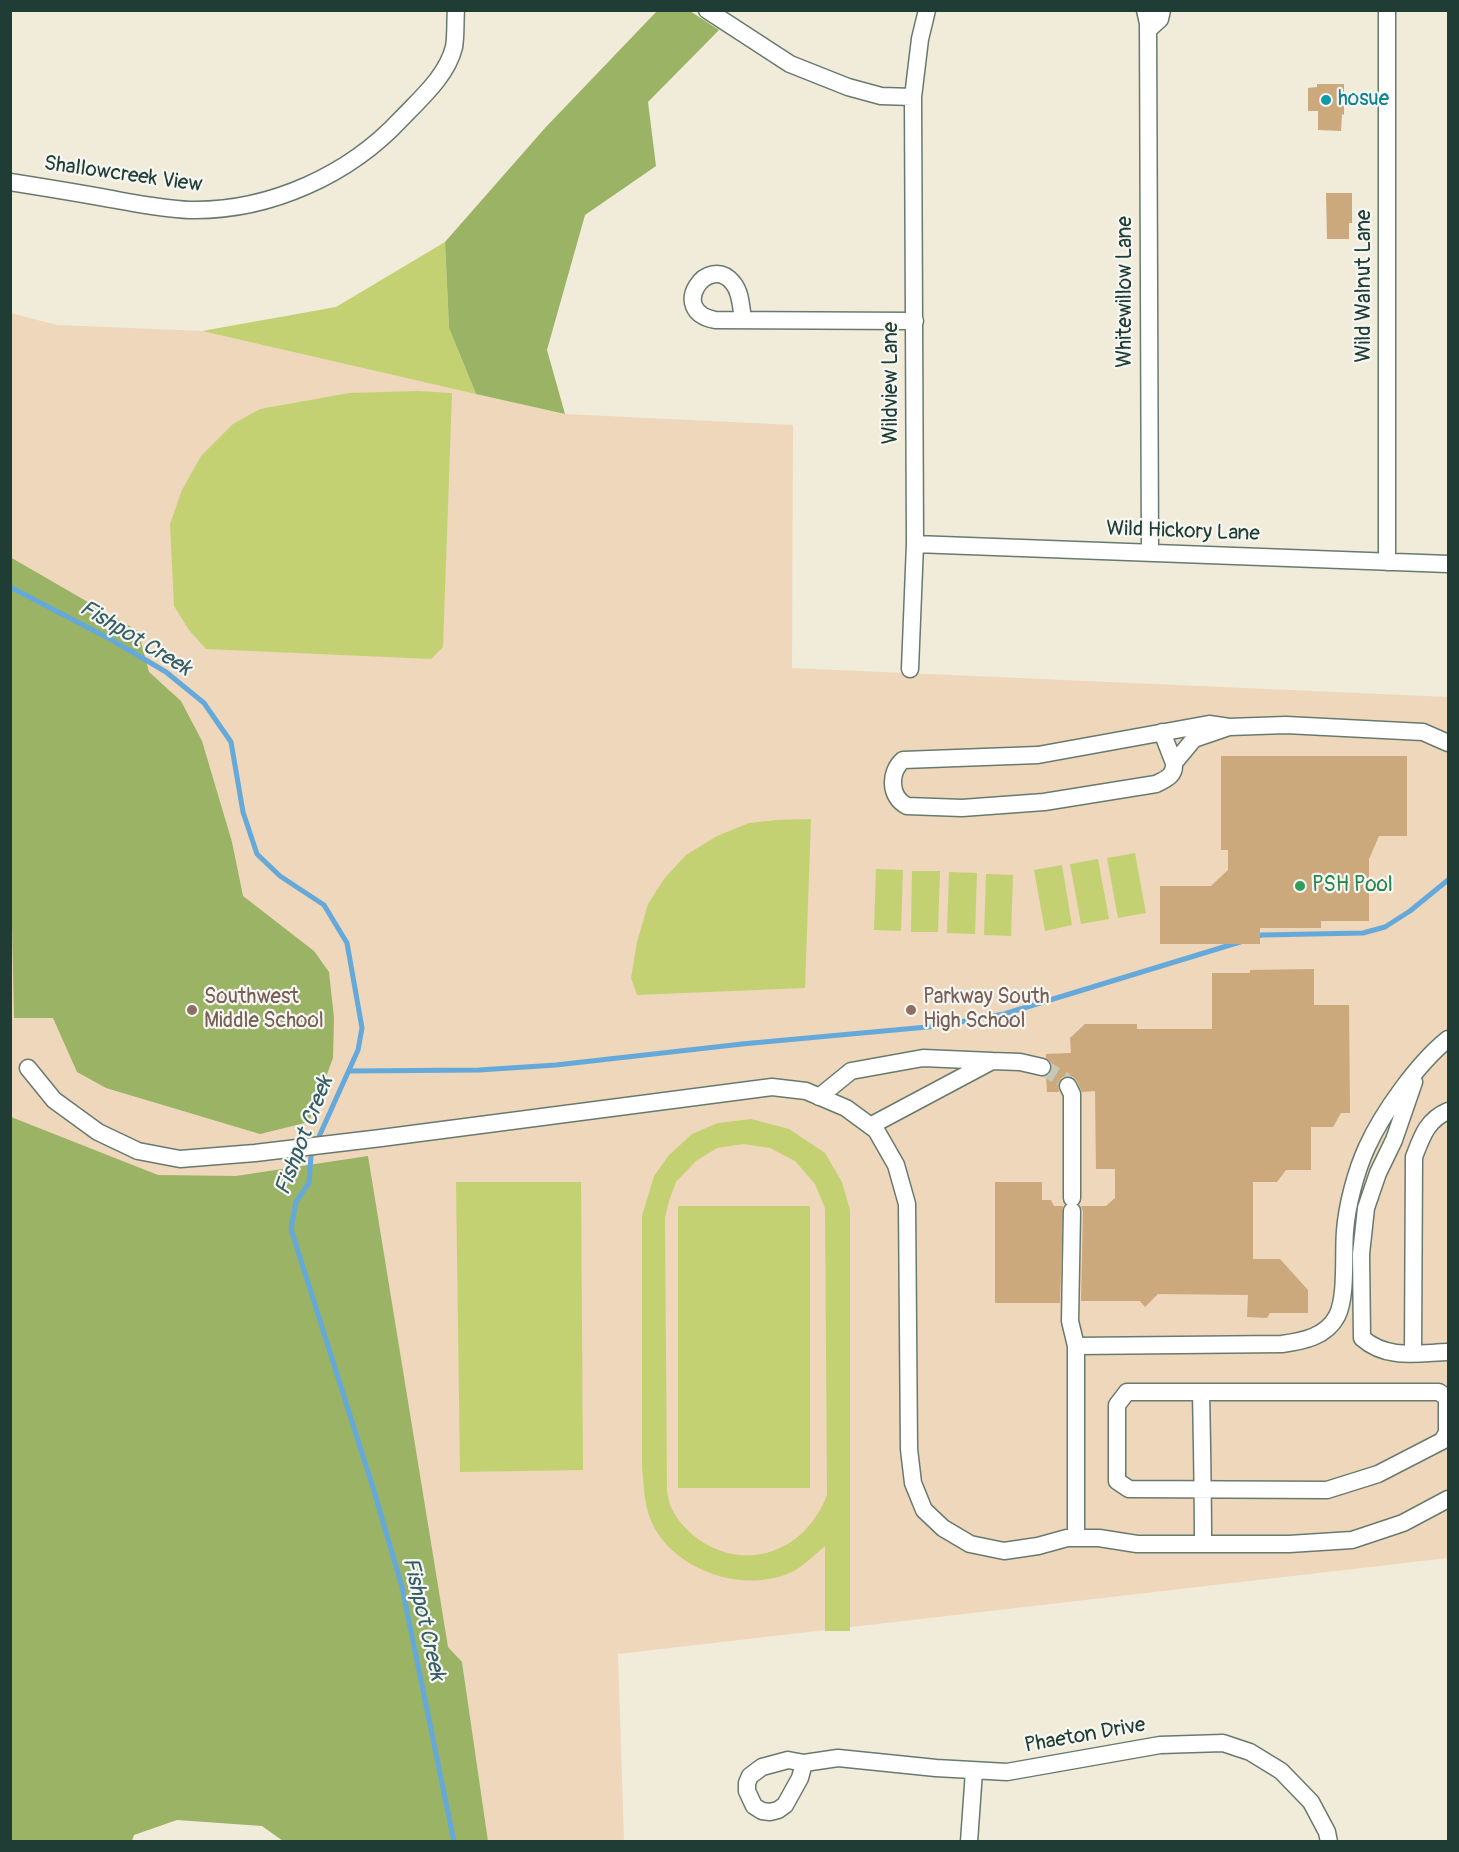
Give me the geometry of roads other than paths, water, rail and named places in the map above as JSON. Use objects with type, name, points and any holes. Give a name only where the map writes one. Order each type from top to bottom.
[{"type":"street","name":"Shallowcreek View","points":[[10,182],[192,211],[229,209],[273,199],[333,172],[363,155],[396,125],[442,73],[454,47],[456,10]]},
{"type":"street","points":[[707,10],[790,64],[848,87],[881,96],[914,97]]},
{"type":"street","name":"Wildview Lane","points":[[910,669],[915,544],[914,97],[920,39],[927,10]]},
{"type":"street","name":"Whitewillow Lane","points":[[1145,10],[1148,30],[1150,553]]},
{"type":"street","points":[[1148,30],[1160,19],[1162,10]]},
{"type":"street","name":"Wild Walnut Lane","points":[[1387,10],[1387,562]]},
{"type":"street","points":[[743,319],[915,321]]},
{"type":"street","name":"Wild Hickory Lane","points":[[915,544],[1449,564]]},
{"type":"street","points":[[1162,732],[1175,770],[1169,778],[1156,784],[1044,802],[962,808],[907,806],[899,802],[895,796],[893,784],[897,765],[903,760],[1038,755],[1162,732],[1209,724],[1228,728],[1286,725],[1423,732],[1449,743]]},
{"type":"street","points":[[1174,763],[1194,739],[1228,728]]},
{"type":"street","points":[[1076,1346],[1282,1344],[1308,1340],[1324,1331],[1336,1318],[1342,1303],[1345,1228],[1352,1192],[1366,1148],[1392,1104],[1436,1048],[1449,1039]]},
{"type":"street","points":[[819,1097],[851,1071],[923,1058],[1020,1062],[1042,1067]]},
{"type":"street","points":[[870,1126],[992,1061]]},
{"type":"street","points":[[28,1068],[54,1100],[98,1132],[138,1151],[180,1159],[255,1153],[381,1138],[772,1087],[806,1091],[846,1108],[870,1126],[876,1131],[896,1165],[907,1204],[909,1449],[913,1483],[924,1510],[943,1528],[970,1544],[1004,1551],[1038,1546],[1067,1538],[1099,1538],[1137,1544],[1289,1544],[1352,1540],[1404,1523],[1449,1499]]},
{"type":"street","points":[[1417,1072],[1394,1140],[1378,1173],[1366,1208],[1361,1254],[1362,1338],[1371,1346],[1392,1353],[1449,1352]]},
{"type":"street","points":[[1068,1086],[1072,1094],[1070,1321],[1076,1346],[1076,1538]]},
{"type":"street","points":[[1413,1353],[1414,1157],[1423,1132],[1439,1115],[1449,1111]]},
{"type":"street","points":[[1127,1392],[1201,1392],[1439,1392],[1447,1398],[1447,1433],[1442,1441],[1378,1474],[1328,1490],[1129,1490],[1118,1481],[1117,1405],[1127,1392]]},
{"type":"street","points":[[1201,1392],[1203,1544]]},
{"type":"street","name":"Phaeton Drive","points":[[804,1763],[838,1758],[1007,1772],[1160,1745],[1222,1743],[1250,1752],[1281,1771],[1311,1802],[1327,1832],[1329,1842]]},
{"type":"street","points":[[969,1842],[974,1770]]},
{"type":"waterway","name":"Fishpot Creek","points":[[10,587],[112,640],[166,672],[204,703],[231,742],[243,812],[257,854],[280,876],[324,905],[347,943],[362,1028],[358,1050],[317,1141]]},
{"type":"waterway","points":[[1254,937],[1363,933],[1385,927],[1410,911],[1448,880]]},
{"type":"waterway","points":[[349,1071],[479,1070],[556,1065],[742,1044],[938,1026],[1004,1014],[1240,942]]},
{"type":"waterway","name":"Fishpot Creek","points":[[314,1150],[311,1156],[309,1183],[296,1202],[291,1229],[402,1587],[454,1842]]},
{"type":"tunnel","points":[[1042,1067],[1063,1079],[1068,1086]]},
{"type":"place","name":"hosue","points":[[1326,100]]},
{"type":"place","name":"PSH Pool","points":[[1300,886]]},
{"type":"place","name":"Southwest Middle School","points":[[192,1010]]},
{"type":"place","name":"Parkway South High School","points":[[911,1010]]}]
